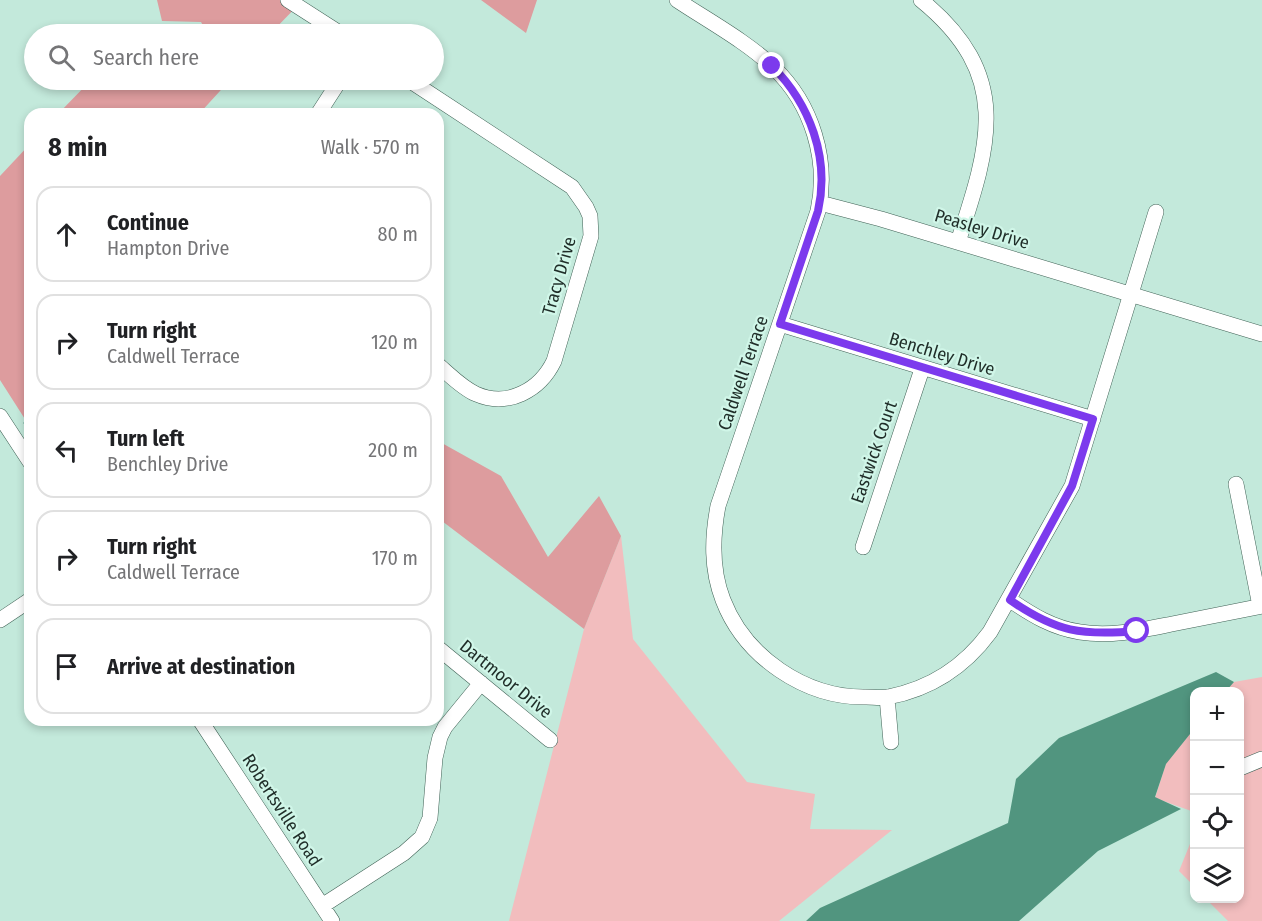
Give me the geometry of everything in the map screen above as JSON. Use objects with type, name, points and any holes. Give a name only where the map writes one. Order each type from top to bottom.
[{"type":"street","points":[[288,0],[325,24]]},
{"type":"street","name":"Caldwell Terrace","points":[[677,0],[698,5],[772,66],[793,90],[807,114],[815,134],[820,159],[820,202],[718,506],[713,548],[719,588],[727,610],[753,648],[783,673],[807,686],[834,694],[859,698],[887,697],[921,687],[955,668],[980,645],[1010,600],[1072,486],[1132,295]]},
{"type":"street","points":[[921,0],[949,25],[966,49],[978,73],[986,105],[987,135],[984,158],[958,242]]},
{"type":"street","points":[[322,108],[334,90]]},
{"type":"street","name":"Tracy Drive","points":[[424,90],[567,183],[581,197],[591,227],[586,257],[554,361],[549,372],[534,388],[509,398],[494,399],[476,394],[444,370]]},
{"type":"street","name":"Peasley Drive","points":[[820,202],[1262,334]]},
{"type":"street","points":[[1132,295],[1156,212]]},
{"type":"street","name":"Benchley Drive","points":[[780,324],[922,369],[1093,419]]},
{"type":"street","name":"Eastwick Court","points":[[863,547],[922,369]]},
{"type":"street","points":[[0,416],[24,453]]},
{"type":"street","points":[[1010,600],[1052,624],[1099,634],[1137,631],[1261,606],[1236,484]]},
{"type":"street","points":[[0,621],[24,604]]},
{"type":"street","name":"Dartmoor Drive","points":[[444,653],[550,740]]},
{"type":"street","points":[[322,906],[404,854],[422,837],[430,818],[435,758],[440,737],[480,683]]},
{"type":"street","points":[[887,697],[891,742]]},
{"type":"street","name":"Robertsville Road","points":[[204,726],[332,921]]},
{"type":"street","points":[[1244,766],[1262,759]]},
{"type":"shaded area","points":[[157,0],[303,0],[280,24],[202,24],[201,22],[162,21]]},
{"type":"shaded area","points":[[481,0],[537,0],[526,33]]},
{"type":"shaded area","points":[[81,90],[221,90],[204,108],[64,108]]},
{"type":"shaded area","points":[[24,150],[24,418],[0,380],[0,176]]},
{"type":"shaded area","points":[[444,444],[501,476],[548,557],[599,496],[621,536],[584,629],[444,523]]},
{"type":"shaded area","points":[[621,536],[633,639],[747,782],[815,794],[810,829],[892,830],[779,921],[509,921],[584,629]]},
{"type":"shaded area","points":[[1216,672],[1234,682],[1230,687],[1190,687],[1190,734],[1166,764],[1155,797],[1181,809],[1098,851],[1019,921],[806,921],[820,908],[1008,823],[1016,779],[1059,738]]},
{"type":"shaded area","points":[[1262,677],[1262,921],[1228,921],[1210,903],[1244,903],[1244,687],[1230,687],[1234,682]]},
{"type":"shaded area","points":[[1190,734],[1190,811],[1155,798],[1166,763]]},
{"type":"shaded area","points":[[1190,844],[1190,882],[1179,871]]},
{"type":"route","points":[[772,66],[784,77],[807,114],[815,134],[821,174],[821,197],[818,211],[780,324],[922,369],[1093,419],[1068,495],[1010,600],[1033,615],[1064,628],[1099,634],[1137,631]]}]
